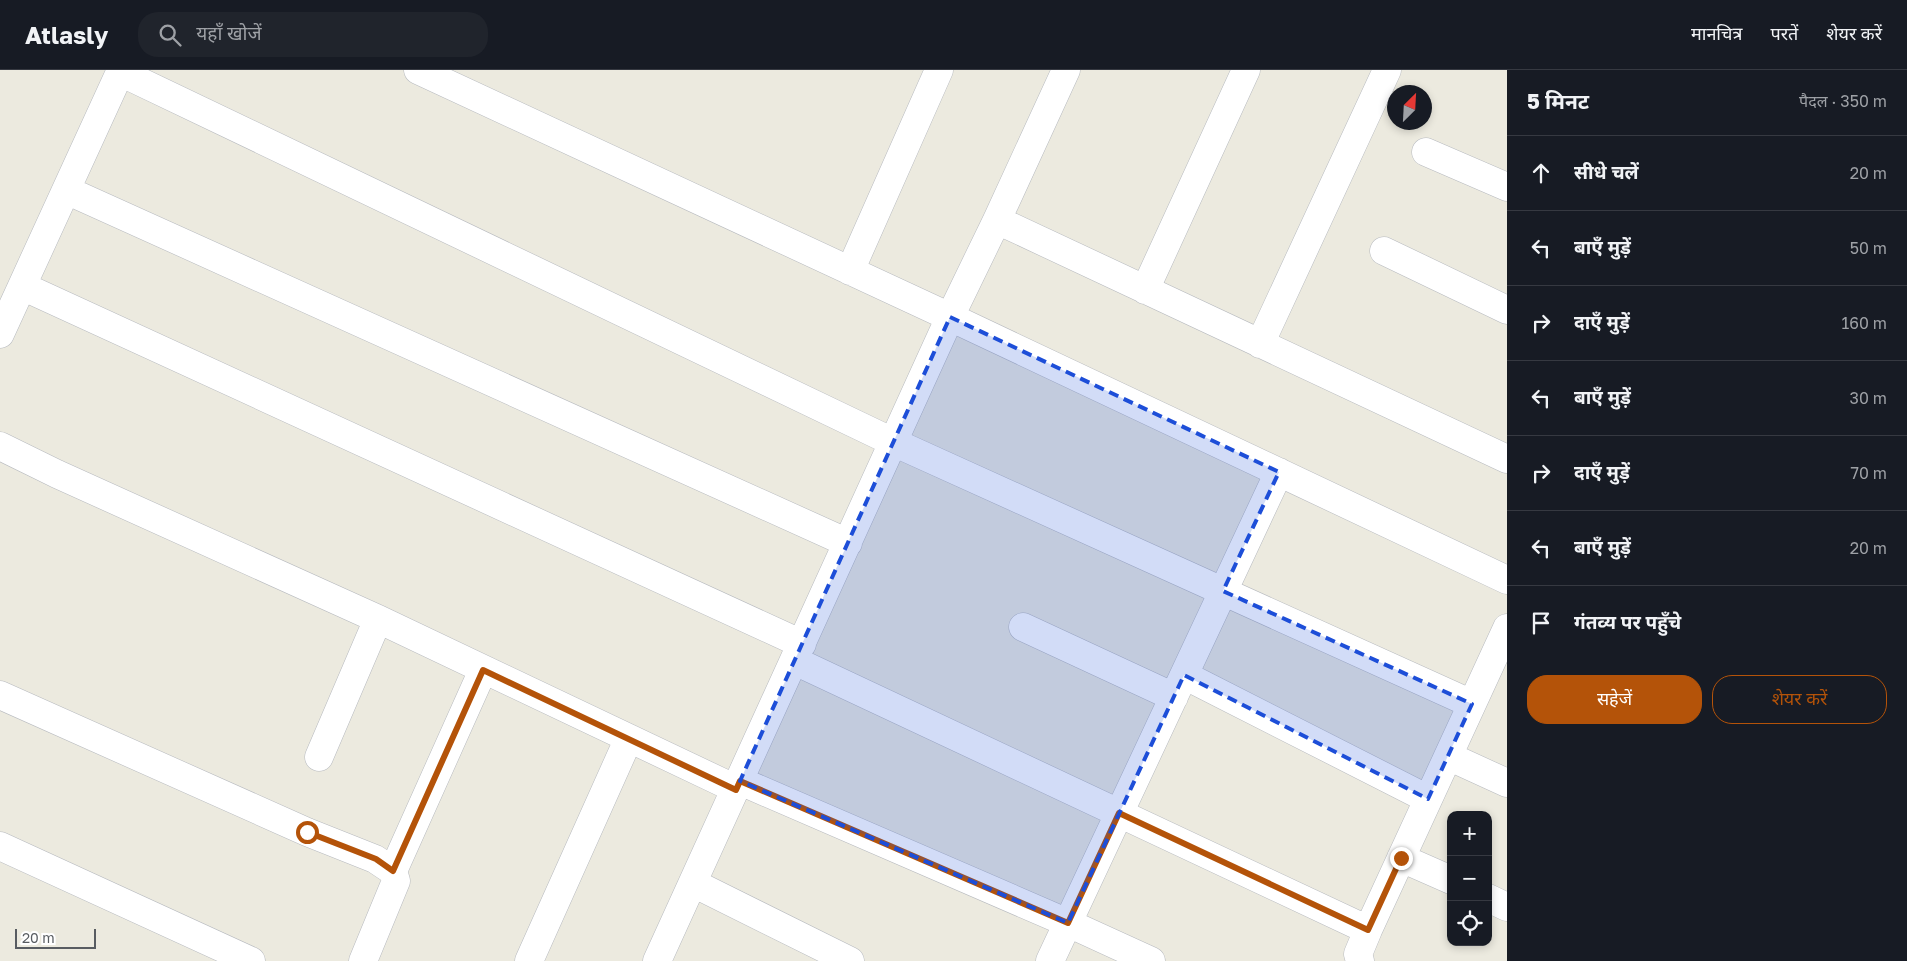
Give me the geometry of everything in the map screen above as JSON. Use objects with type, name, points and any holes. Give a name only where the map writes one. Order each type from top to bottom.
[{"type":"street","points":[[418,70],[950,317],[1507,580]]},
{"type":"street","points":[[850,271],[939,70]]},
{"type":"street","points":[[657,961],[950,317],[1066,70]]},
{"type":"street","points":[[1145,290],[1246,70]]},
{"type":"street","points":[[1260,344],[1387,70]]},
{"type":"street","points":[[0,334],[120,71],[893,442],[1472,704]]},
{"type":"street","points":[[1426,152],[1507,187]]},
{"type":"street","points":[[66,190],[848,543]]},
{"type":"street","points":[[997,220],[1507,460]]},
{"type":"street","points":[[1384,251],[1507,310]]},
{"type":"street","points":[[22,286],[798,652],[1119,813],[1368,930]]},
{"type":"street","points":[[0,446],[57,474],[378,619],[628,740],[1068,923],[1151,961]]},
{"type":"street","points":[[1050,961],[1279,472]]},
{"type":"street","points":[[319,757],[378,619]]},
{"type":"street","points":[[1024,627],[1179,686],[1428,799]]},
{"type":"street","points":[[1360,961],[1358,954],[1368,930],[1472,704],[1501,658],[1507,628]]},
{"type":"street","points":[[393,871],[483,670]]},
{"type":"street","points":[[0,695],[307,832],[376,859],[393,871],[396,881],[363,961]]},
{"type":"street","points":[[529,961],[628,740]]},
{"type":"street","points":[[1448,756],[1507,783]]},
{"type":"street","points":[[0,846],[251,961]]},
{"type":"street","points":[[1401,858],[1447,878]]},
{"type":"street","points":[[693,883],[850,961]]},
{"type":"street","points":[[1492,900],[1507,907]]},
{"type":"highlighted area","points":[[950,317],[1279,472],[1223,591],[1472,704],[1428,799],[1184,675],[1068,923],[740,781]]},
{"type":"route","points":[[307,832],[376,859],[393,871],[483,670],[736,790],[740,781],[1068,923],[1119,813],[1368,930],[1401,858]]}]
